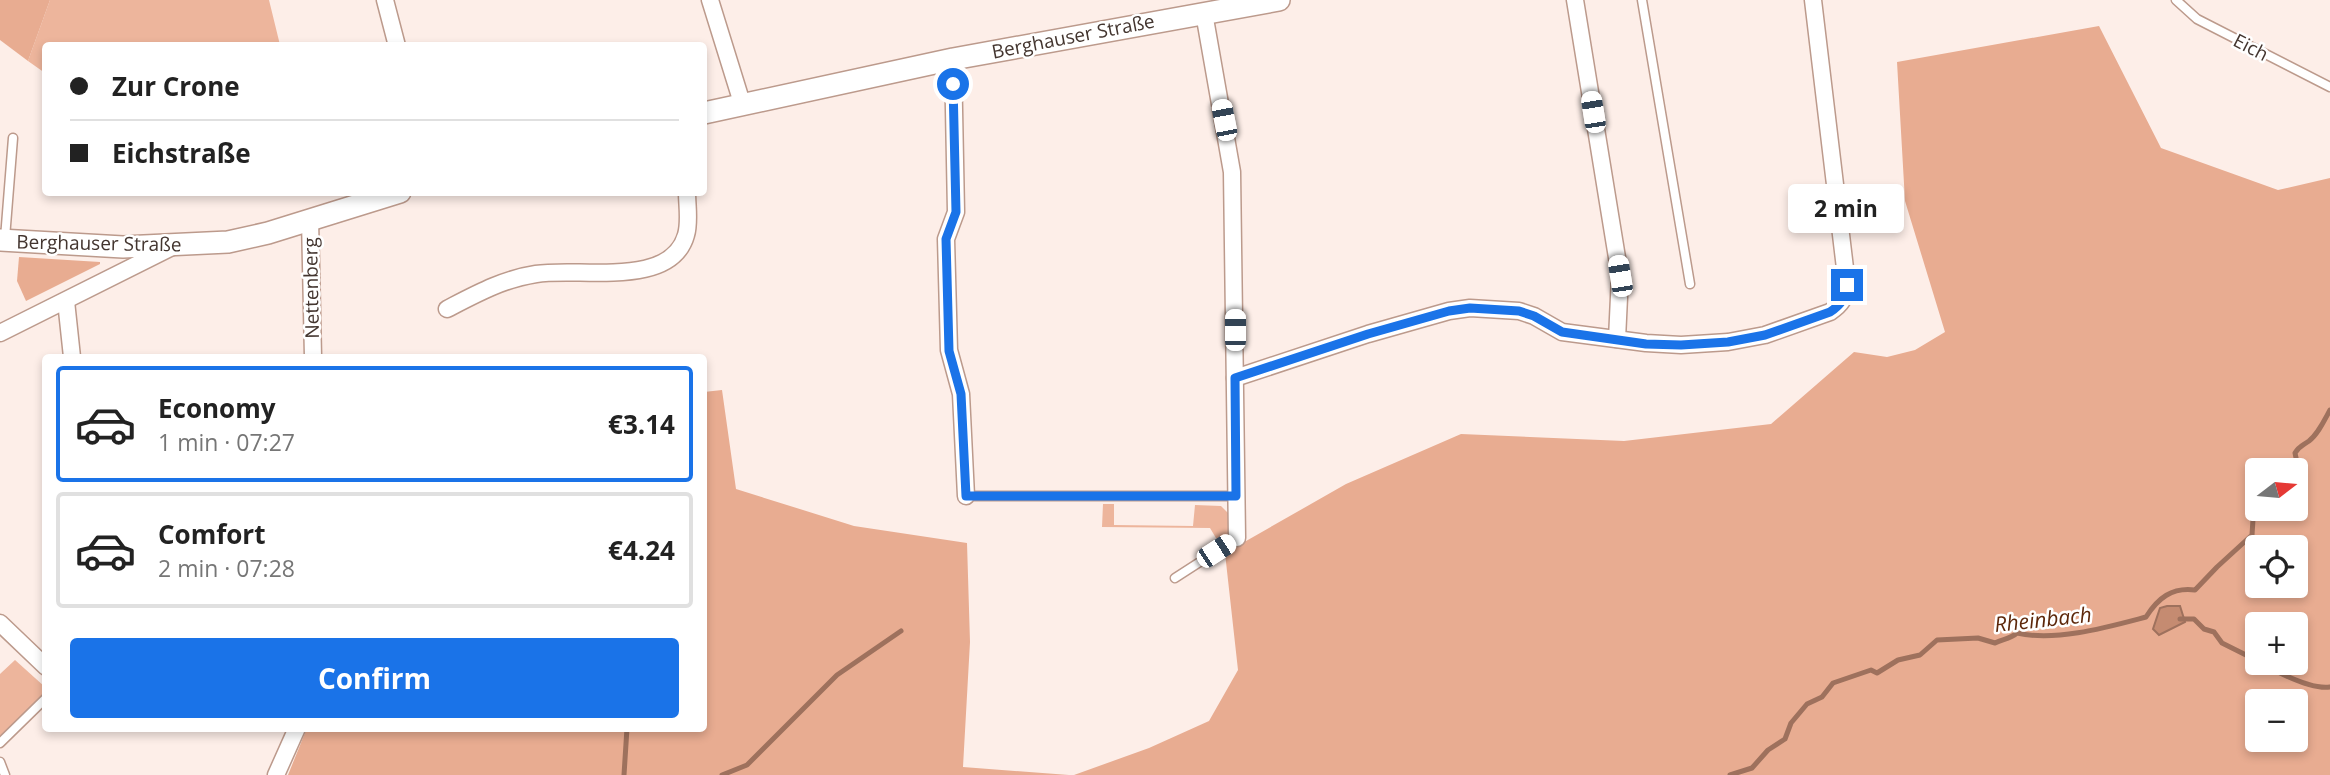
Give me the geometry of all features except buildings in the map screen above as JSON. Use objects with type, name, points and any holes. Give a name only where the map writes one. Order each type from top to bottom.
[{"type":"street","points":[[385,0],[396,42]]},
{"type":"street","points":[[710,0],[742,103]]},
{"type":"street","name":"Berghauser Straße","points":[[707,112],[953,59],[1279,0]]},
{"type":"street","points":[[1575,0],[1620,276],[1617,339]]},
{"type":"street","points":[[1235,378],[1368,334],[1449,311],[1470,308],[1519,311],[1562,332],[1646,344],[1681,345],[1728,342],[1765,335],[1840,306],[1845,298],[1847,285],[1812,0]]},
{"type":"street","points":[[1203,13],[1233,172],[1237,538]]},
{"type":"street","points":[[953,59],[956,212],[946,239],[949,351],[961,394],[966,496]]},
{"type":"street","name":"Berghauser Straße","points":[[2,241],[98,247],[228,242],[247,239],[387,196]]},
{"type":"street","points":[[447,309],[499,282],[536,274],[640,270],[661,265],[672,258],[686,237],[687,196]]},
{"type":"street","name":"Nettenberg","points":[[310,219],[313,354]]},
{"type":"street","points":[[0,333],[176,245]]},
{"type":"street","points":[[66,301],[72,354]]},
{"type":"street","points":[[0,623],[42,663]]},
{"type":"street","points":[[276,775],[295,732]]},
{"type":"lane","points":[[1642,0],[1690,284]]},
{"type":"lane","name":"Eich","points":[[2176,0],[2197,19],[2330,87]]},
{"type":"lane","points":[[2,241],[13,138]]},
{"type":"lane","points":[[966,496],[1236,496]]},
{"type":"lane","points":[[1175,578],[1237,538]]},
{"type":"lane","points":[[0,743],[42,702]]},
{"type":"lane","points":[[0,762],[5,775]]},
{"type":"shaded area","points":[[0,0],[50,0],[28,61],[0,40]]},
{"type":"shaded area","points":[[50,0],[269,0],[279,42],[42,42],[42,71],[28,61]]},
{"type":"shaded area","points":[[2099,26],[2161,148],[2278,190],[2330,178],[2330,775],[1074,775],[1149,748],[1209,721],[1238,670],[1225,553],[1346,484],[1461,434],[1624,441],[1771,424],[1854,352],[1887,357],[1915,350],[1945,332],[1905,201],[1897,62]]},
{"type":"shaded area","points":[[19,257],[100,264],[26,301],[17,281]]},
{"type":"shaded area","points":[[722,390],[736,489],[854,526],[967,543],[970,642],[963,767],[1069,775],[288,775],[305,732],[707,732],[707,392]]},
{"type":"shaded area","points":[[1103,504],[1114,504],[1114,525],[1193,526],[1195,505],[1221,506],[1231,516],[1225,553],[1210,528],[1102,527]]},
{"type":"shaded area","points":[[2180,606],[2185,622],[2159,635],[2153,629],[2160,608]]},
{"type":"shaded area","points":[[15,660],[42,684],[42,695],[0,738],[0,674]]},
{"type":"waterway","name":"Rheinbach","points":[[2296,458],[2295,453],[2299,447],[2315,435],[2330,410]]},
{"type":"waterway","name":"Rheinbach","points":[[1730,775],[1752,768],[1768,750],[1785,739],[1791,723],[1807,704],[1822,697],[1833,683],[1871,670],[1877,673],[1898,660],[1920,655],[1937,640],[1978,638],[1995,643],[2017,633],[2065,635],[2146,617],[2166,595],[2179,590],[2195,590],[2252,535],[2253,522]]},
{"type":"waterway","points":[[2180,619],[2194,619],[2204,629],[2214,632],[2222,643],[2245,654]]},
{"type":"waterway","points":[[722,775],[747,765],[837,675],[901,631]]},
{"type":"waterway","points":[[2284,675],[2314,686],[2330,687]]},
{"type":"waterway","points":[[624,775],[627,732]]},
{"type":"route","points":[[953,84],[956,212],[946,239],[949,351],[961,394],[966,496],[1236,496],[1235,378],[1368,334],[1449,311],[1470,308],[1519,311],[1562,332],[1646,344],[1728,342],[1793,327],[1830,312],[1840,306],[1845,298],[1847,285]]}]
